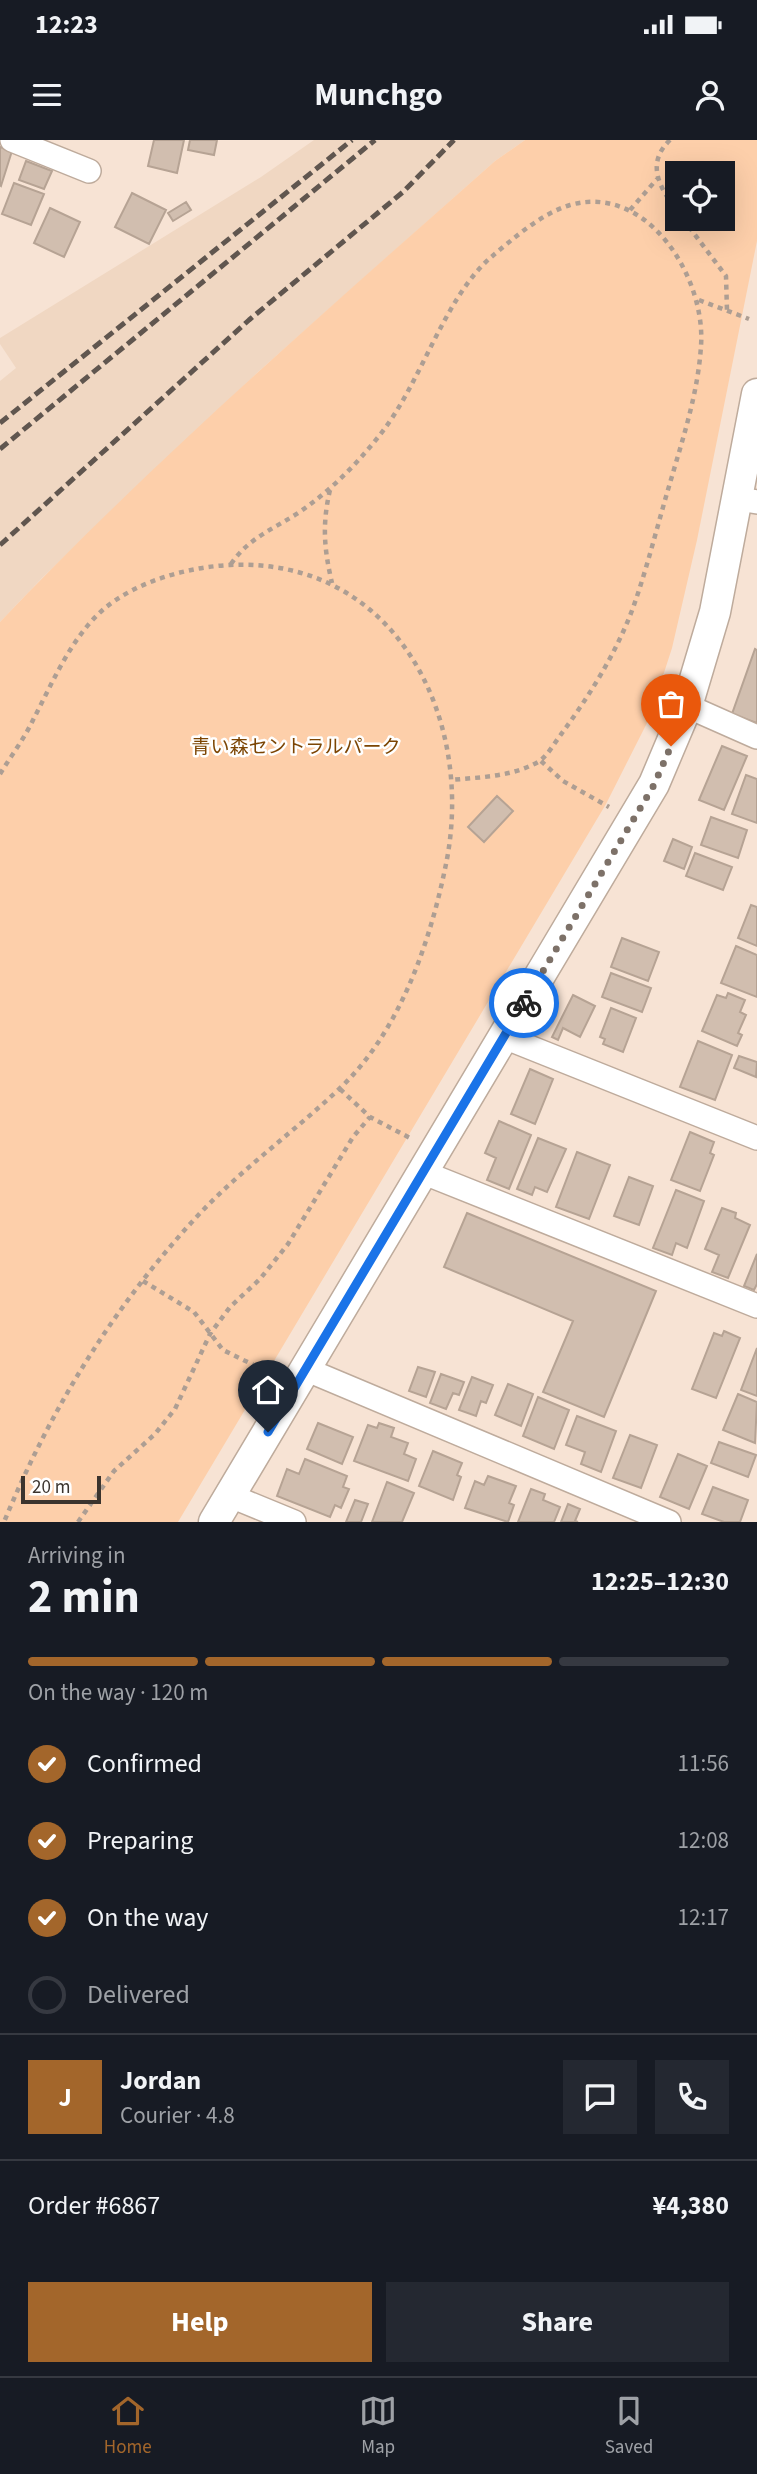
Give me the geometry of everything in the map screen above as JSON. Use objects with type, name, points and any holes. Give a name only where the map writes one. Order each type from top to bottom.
[{"type":"street","points":[[12,140],[89,171]]},
{"type":"street","points":[[215,1522],[654,785],[687,706],[747,501],[757,394]]},
{"type":"street","points":[[687,706],[757,737]]},
{"type":"street","points":[[504,1037],[755,1130]]},
{"type":"street","points":[[422,1172],[757,1306]]},
{"type":"street","points":[[305,1369],[669,1522]]},
{"type":"street","points":[[231,1496],[294,1522]]},
{"type":"path","points":[[665,192],[657,179],[656,164],[670,140]]},
{"type":"path","points":[[630,210],[657,179]]},
{"type":"path","points":[[231,565],[243,546],[330,489],[359,460],[406,400],[462,292],[488,261],[537,221],[569,205],[600,202],[630,210],[658,231],[684,270],[699,300],[702,344],[694,399],[633,608],[600,676],[541,761],[504,776],[451,780]]},
{"type":"path","points":[[692,231],[726,276],[727,311]]},
{"type":"path","points":[[699,300],[749,318]]},
{"type":"path","points":[[330,489],[323,522],[324,546],[332,583]]},
{"type":"path","points":[[0,774],[31,725],[58,671],[82,633],[106,607],[154,581],[205,566],[296,568],[332,583],[357,598],[400,641],[432,692],[448,747],[454,808],[446,860],[414,971],[399,1007],[372,1052],[340,1089],[235,1178],[190,1224],[94,1344],[58,1404],[29,1461],[4,1522]]},
{"type":"path","points":[[541,761],[563,781],[614,810]]},
{"type":"path","points":[[340,1089],[370,1117],[417,1142]]},
{"type":"path","points":[[78,1522],[114,1471],[155,1434],[175,1409],[210,1334],[230,1307],[260,1279],[288,1244],[353,1138],[370,1117]]},
{"type":"path","points":[[143,1282],[194,1312],[210,1334],[231,1355],[275,1376]]},
{"type":"shaded area","points":[[314,140],[525,140],[495,161],[258,372],[42,578],[0,622],[0,381],[16,368],[0,344],[0,338],[261,177]]},
{"type":"green space","name":"青い森セントラルパーク","points":[[525,140],[757,140],[757,241],[697,540],[672,648],[649,719],[606,804],[178,1522],[0,1522],[0,622],[119,502],[305,329],[495,161]]},
{"type":"building","points":[[154,140],[184,140],[177,173],[148,166]]},
{"type":"building","points":[[190,140],[217,140],[214,155],[188,150]]},
{"type":"building","points":[[0,147],[12,151],[1,186],[0,185]]},
{"type":"building","points":[[26,161],[52,171],[44,189],[19,180]]},
{"type":"building","points":[[14,183],[44,194],[31,225],[2,214]]},
{"type":"building","points":[[132,193],[166,210],[149,244],[115,227]]},
{"type":"building","points":[[186,202],[191,210],[173,221],[168,213]]},
{"type":"building","points":[[50,208],[80,222],[64,257],[34,243]]},
{"type":"building","points":[[755,649],[757,650],[757,723],[732,714]]},
{"type":"building","points":[[722,746],[747,756],[724,810],[699,800]]},
{"type":"building","points":[[746,775],[757,779],[757,823],[732,814]]},
{"type":"building","points":[[497,796],[513,811],[484,842],[468,827]]},
{"type":"building","points":[[711,817],[747,830],[738,858],[701,845]]},
{"type":"building","points":[[673,839],[692,847],[684,869],[664,861]]},
{"type":"building","points":[[695,853],[732,867],[723,890],[686,876]]},
{"type":"building","points":[[751,905],[757,907],[757,946],[738,938]]},
{"type":"building","points":[[622,938],[659,952],[648,981],[611,967]]},
{"type":"building","points":[[736,946],[757,955],[757,997],[721,983]]},
{"type":"building","points":[[611,973],[651,988],[642,1012],[602,997]]},
{"type":"building","points":[[728,993],[745,1000],[740,1012],[746,1015],[738,1033],[742,1035],[737,1046],[702,1031],[717,995],[726,998]]},
{"type":"building","points":[[573,995],[595,1006],[580,1037],[563,1028],[558,1040],[552,1037]]},
{"type":"building","points":[[611,1008],[636,1018],[623,1052],[603,1044],[605,1039],[600,1037]]},
{"type":"building","points":[[698,1041],[732,1055],[715,1100],[680,1087]]},
{"type":"building","points":[[739,1056],[757,1062],[756,1077],[734,1068]]},
{"type":"building","points":[[530,1069],[553,1079],[535,1124],[511,1114]]},
{"type":"building","points":[[499,1121],[531,1135],[509,1189],[487,1180],[496,1158],[485,1153]]},
{"type":"building","points":[[690,1132],[714,1142],[710,1153],[714,1155],[700,1191],[671,1180]]},
{"type":"building","points":[[538,1138],[566,1149],[547,1192],[535,1187],[532,1195],[517,1189]]},
{"type":"building","points":[[577,1152],[610,1165],[589,1219],[556,1207]]},
{"type":"building","points":[[629,1177],[653,1186],[639,1225],[614,1216]]},
{"type":"building","points":[[676,1190],[704,1201],[687,1248],[676,1243],[672,1255],[653,1248]]},
{"type":"building","points":[[722,1208],[736,1213],[735,1218],[750,1225],[728,1278],[712,1272],[719,1255],[705,1249]]},
{"type":"building","points":[[467,1213],[656,1291],[604,1417],[543,1392],[573,1321],[444,1267]]},
{"type":"building","points":[[757,1254],[757,1284],[754,1290],[744,1286]]},
{"type":"building","points":[[724,1331],[740,1338],[716,1398],[692,1389],[714,1333],[722,1336]]},
{"type":"building","points":[[757,1348],[757,1396],[741,1390]]},
{"type":"building","points":[[418,1367],[435,1372],[426,1397],[409,1391]]},
{"type":"building","points":[[441,1374],[464,1382],[459,1395],[453,1393],[446,1409],[430,1403]]},
{"type":"building","points":[[472,1377],[493,1385],[486,1403],[481,1401],[476,1416],[459,1410]]},
{"type":"building","points":[[508,1384],[533,1394],[521,1426],[495,1415]]},
{"type":"building","points":[[738,1394],[757,1402],[755,1443],[723,1430]]},
{"type":"building","points":[[538,1397],[569,1410],[554,1449],[523,1436]]},
{"type":"building","points":[[577,1416],[616,1431],[601,1472],[581,1464],[585,1452],[566,1445]]},
{"type":"building","points":[[318,1423],[353,1437],[342,1464],[307,1449]]},
{"type":"building","points":[[379,1423],[394,1428],[391,1437],[408,1443],[404,1454],[416,1459],[408,1481],[354,1461],[368,1425],[377,1428]]},
{"type":"building","points":[[630,1435],[657,1445],[641,1488],[613,1478]]},
{"type":"building","points":[[719,1442],[756,1455],[748,1477],[711,1463]]},
{"type":"building","points":[[433,1451],[462,1463],[457,1475],[461,1477],[453,1500],[419,1486]]},
{"type":"building","points":[[678,1454],[707,1466],[689,1509],[660,1497]]},
{"type":"building","points":[[305,1459],[347,1476],[343,1487],[349,1489],[341,1508],[335,1505],[330,1517],[277,1496],[287,1469],[299,1474]]},
{"type":"building","points":[[488,1476],[516,1486],[509,1503],[514,1505],[508,1522],[465,1508],[475,1481],[484,1485]]},
{"type":"building","points":[[387,1482],[414,1493],[402,1522],[372,1522]]},
{"type":"building","points":[[713,1487],[748,1500],[740,1522],[724,1522],[702,1514]]},
{"type":"building","points":[[531,1489],[545,1494],[543,1500],[560,1507],[554,1522],[518,1522]]},
{"type":"building","points":[[355,1500],[368,1504],[361,1522],[346,1522]]},
{"type":"building","points":[[568,1504],[580,1509],[575,1521],[578,1522],[561,1522]]},
{"type":"railway","points":[[0,423],[352,140]]},
{"type":"railway","points":[[0,449],[375,140]]},
{"type":"railway","points":[[0,545],[249,320],[403,192],[454,140]]},
{"type":"way so far","points":[[524,1003],[654,785],[671,746]]},
{"type":"route","points":[[268,1432],[524,1003]]}]
